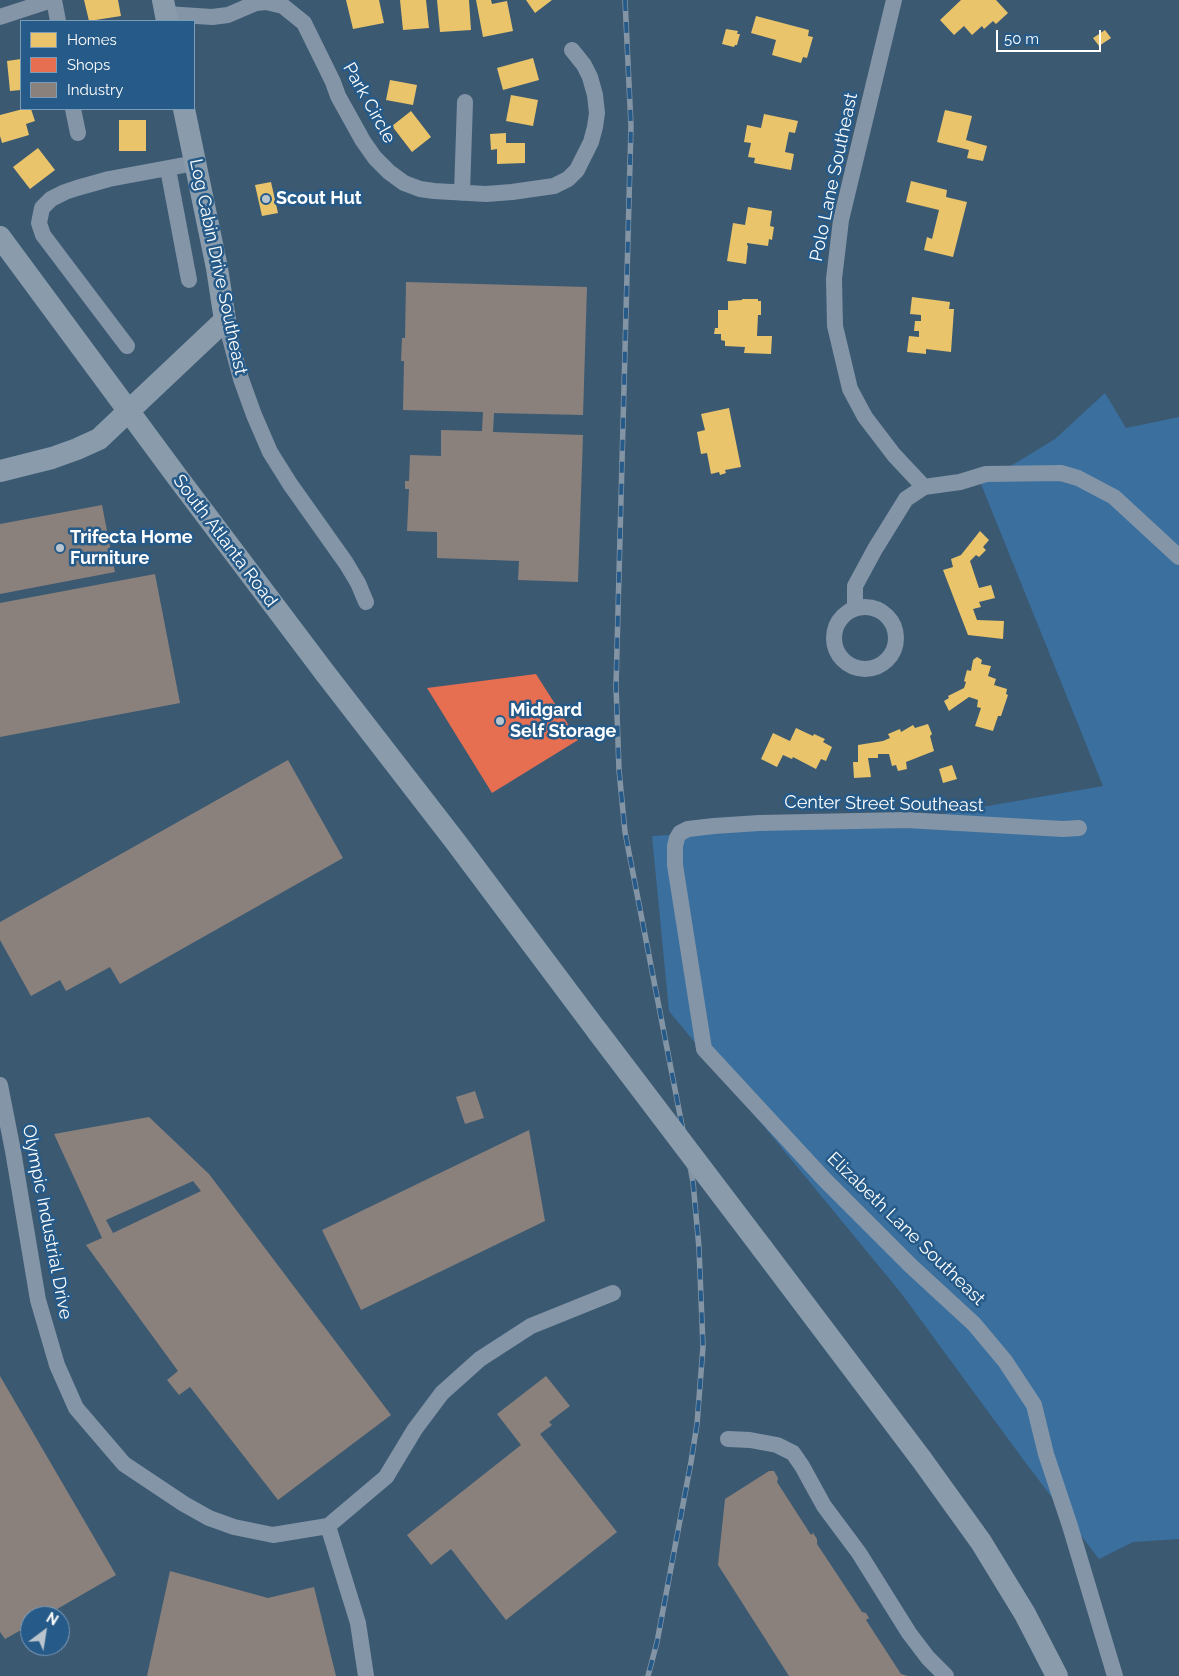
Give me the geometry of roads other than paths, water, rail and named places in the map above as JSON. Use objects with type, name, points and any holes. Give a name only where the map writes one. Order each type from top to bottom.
[{"type":"main road","name":"Log Cabin Drive Southeast","points":[[184,110],[217,268],[225,320]]},
{"type":"main road","name":"South Atlanta Road","points":[[0,237],[325,673],[455,841],[916,1452],[981,1542],[1025,1614],[1057,1676]]},
{"type":"main road","points":[[0,471],[77,450],[99,439],[225,320]]},
{"type":"street","points":[[0,16],[53,0],[58,20]]},
{"type":"street","name":"Polo Lane Southeast","points":[[894,0],[841,220],[834,279],[835,326],[850,389],[865,417],[894,455],[924,487]]},
{"type":"street","name":"Park Circle","points":[[165,12],[212,17],[228,15],[256,3],[266,2],[283,6],[304,23],[338,96],[374,158],[404,182],[420,189],[462,193],[486,194],[554,186],[568,179],[577,170],[596,127],[596,112],[595,95],[590,77],[584,65],[572,50]]},
{"type":"street","points":[[462,193],[465,102]]},
{"type":"street","points":[[73,110],[78,133]]},
{"type":"street","points":[[127,346],[44,235],[39,223],[42,208],[51,199],[77,188],[108,179],[195,163]]},
{"type":"street","points":[[168,169],[189,280]]},
{"type":"street","name":"Log Cabin Drive Southeast","points":[[225,320],[241,379],[270,452],[290,484],[346,563],[358,583],[366,602]]},
{"type":"street","points":[[855,608],[855,586],[906,499],[924,487],[960,482],[986,474],[1061,472],[1078,478],[1114,498],[1179,556]]},
{"type":"street","name":"Center Street Southeast","points":[[688,829],[759,823],[906,820],[1063,829],[1079,828]]},
{"type":"street","name":"Elizabeth Lane Southeast","points":[[688,829],[680,833],[676,838],[675,865],[704,1049],[825,1180],[911,1266],[974,1324],[1010,1368],[1034,1405],[1046,1454],[1070,1526],[1115,1676]]},
{"type":"street","name":"Olympic Industrial Drive","points":[[0,1085],[38,1300],[56,1365],[76,1408],[124,1464],[171,1497],[209,1518],[242,1530],[273,1535],[328,1526]]},
{"type":"street","points":[[366,1676],[358,1623],[328,1526],[386,1477],[415,1430],[442,1393],[480,1359],[532,1326],[613,1293]]},
{"type":"street","points":[[728,1439],[750,1440],[777,1445],[793,1452],[824,1506],[859,1553],[909,1633],[928,1658],[946,1676]]},
{"type":"railway","points":[[625,0],[631,126],[616,686],[619,770],[625,832],[693,1182],[699,1248],[703,1347],[697,1424],[691,1462],[657,1642],[648,1676]]},
{"type":"place","name":"Scout Hut","points":[[266,199]]},
{"type":"place","name":"Trifecta Home Furniture","points":[[60,548]]},
{"type":"place","name":"Midgard Self Storage","points":[[500,721]]}]
